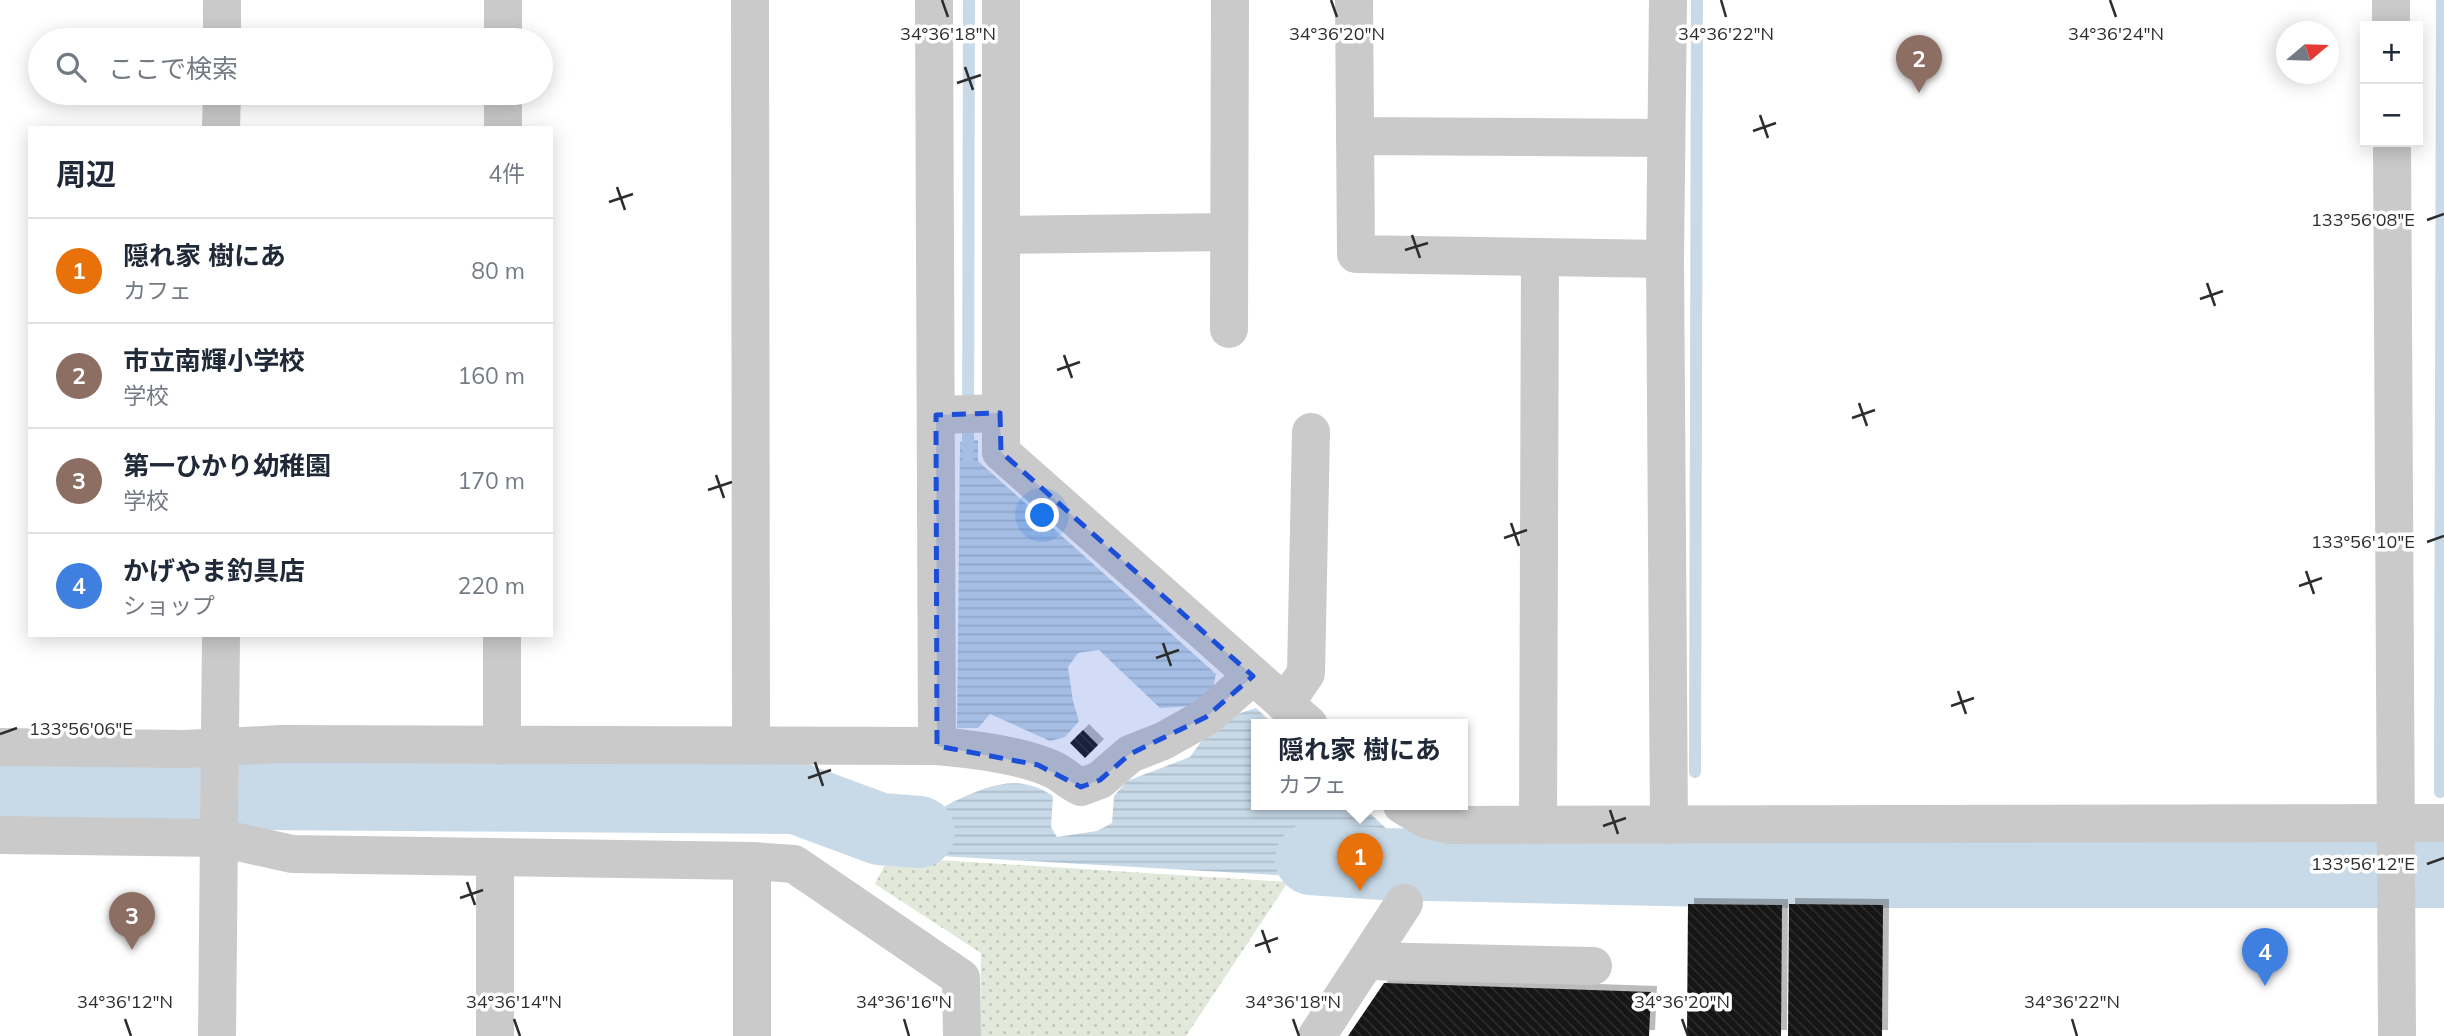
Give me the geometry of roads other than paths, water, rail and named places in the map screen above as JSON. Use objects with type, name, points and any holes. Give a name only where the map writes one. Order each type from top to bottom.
[{"type":"street","points":[[222,0],[222,28]]},
{"type":"street","points":[[503,0],[503,28]]},
{"type":"street","points":[[750,0],[751,746]]},
{"type":"street","points":[[934,0],[969,414],[1001,452],[1297,714],[1306,673],[1311,432]]},
{"type":"street","points":[[937,746],[969,414],[1001,235],[1001,0]]},
{"type":"street","points":[[1229,329],[1230,0]]},
{"type":"street","points":[[1354,0],[1356,254],[1665,259]]},
{"type":"street","points":[[1668,0],[1665,259],[1669,825]]},
{"type":"street","points":[[2391,0],[2391,21]]},
{"type":"street","points":[[222,105],[222,126]]},
{"type":"street","points":[[503,105],[503,126]]},
{"type":"street","points":[[1355,136],[1667,138]]},
{"type":"street","points":[[2392,147],[2397,1036]]},
{"type":"street","points":[[1001,235],[1229,232]]},
{"type":"street","points":[[1538,825],[1540,257]]},
{"type":"street","points":[[217,1036],[221,637]]},
{"type":"street","points":[[502,637],[502,746]]},
{"type":"street","points":[[0,747],[220,758],[281,744],[937,746],[972,749],[1038,765],[1055,771],[1081,787],[1100,780],[1130,754],[1163,741],[1214,710],[1253,676]]},
{"type":"street","points":[[1410,810],[1427,820],[1450,825],[1669,825],[2396,853],[2444,823]]},
{"type":"street","points":[[0,835],[220,828],[292,854],[752,860],[794,864],[961,978],[962,1036]]},
{"type":"street","points":[[495,858],[495,1036]]},
{"type":"street","points":[[752,860],[752,1036]]},
{"type":"street","points":[[1317,1036],[1404,903]]},
{"type":"street","points":[[1367,961],[1593,966]]},
{"type":"water","points":[[978,440],[978,461],[1216,674],[1211,697],[1228,717],[1256,708],[1268,719],[1251,719],[1251,810],[1366,810],[1390,832],[1430,839],[1398,882],[941,856],[862,843],[822,817],[828,798],[878,811],[930,812],[992,786],[1016,783],[1040,789],[1053,796],[1051,827],[1057,837],[1097,831],[1112,823],[1114,796],[1127,781],[1190,757],[1216,721],[1197,706],[1160,708],[1099,650],[1078,653],[1068,667],[1079,721],[1065,737],[1050,741],[990,714],[978,728],[957,728],[960,442]]},
{"type":"waterway","points":[[968,458],[969,0]]},
{"type":"waterway","points":[[1695,772],[1697,0]]},
{"type":"waterway","points":[[2440,792],[2442,0]]},
{"type":"waterway","points":[[0,792],[796,798],[880,829],[919,832]]},
{"type":"waterway","points":[[1311,859],[1382,864],[1755,872],[2444,872]]},
{"type":"waterway","points":[[1695,859],[1695,871]]},
{"type":"waterway","points":[[2439,860],[2439,872]]},
{"type":"place","name":"市立南輝小学校","points":[[1919,93]]},
{"type":"place","name":"隠れ家 樹にあ","points":[[1360,891]]},
{"type":"place","name":"第一ひかり幼稚園","points":[[132,950]]},
{"type":"place","name":"かげやま釣具店","points":[[2265,986]]}]
